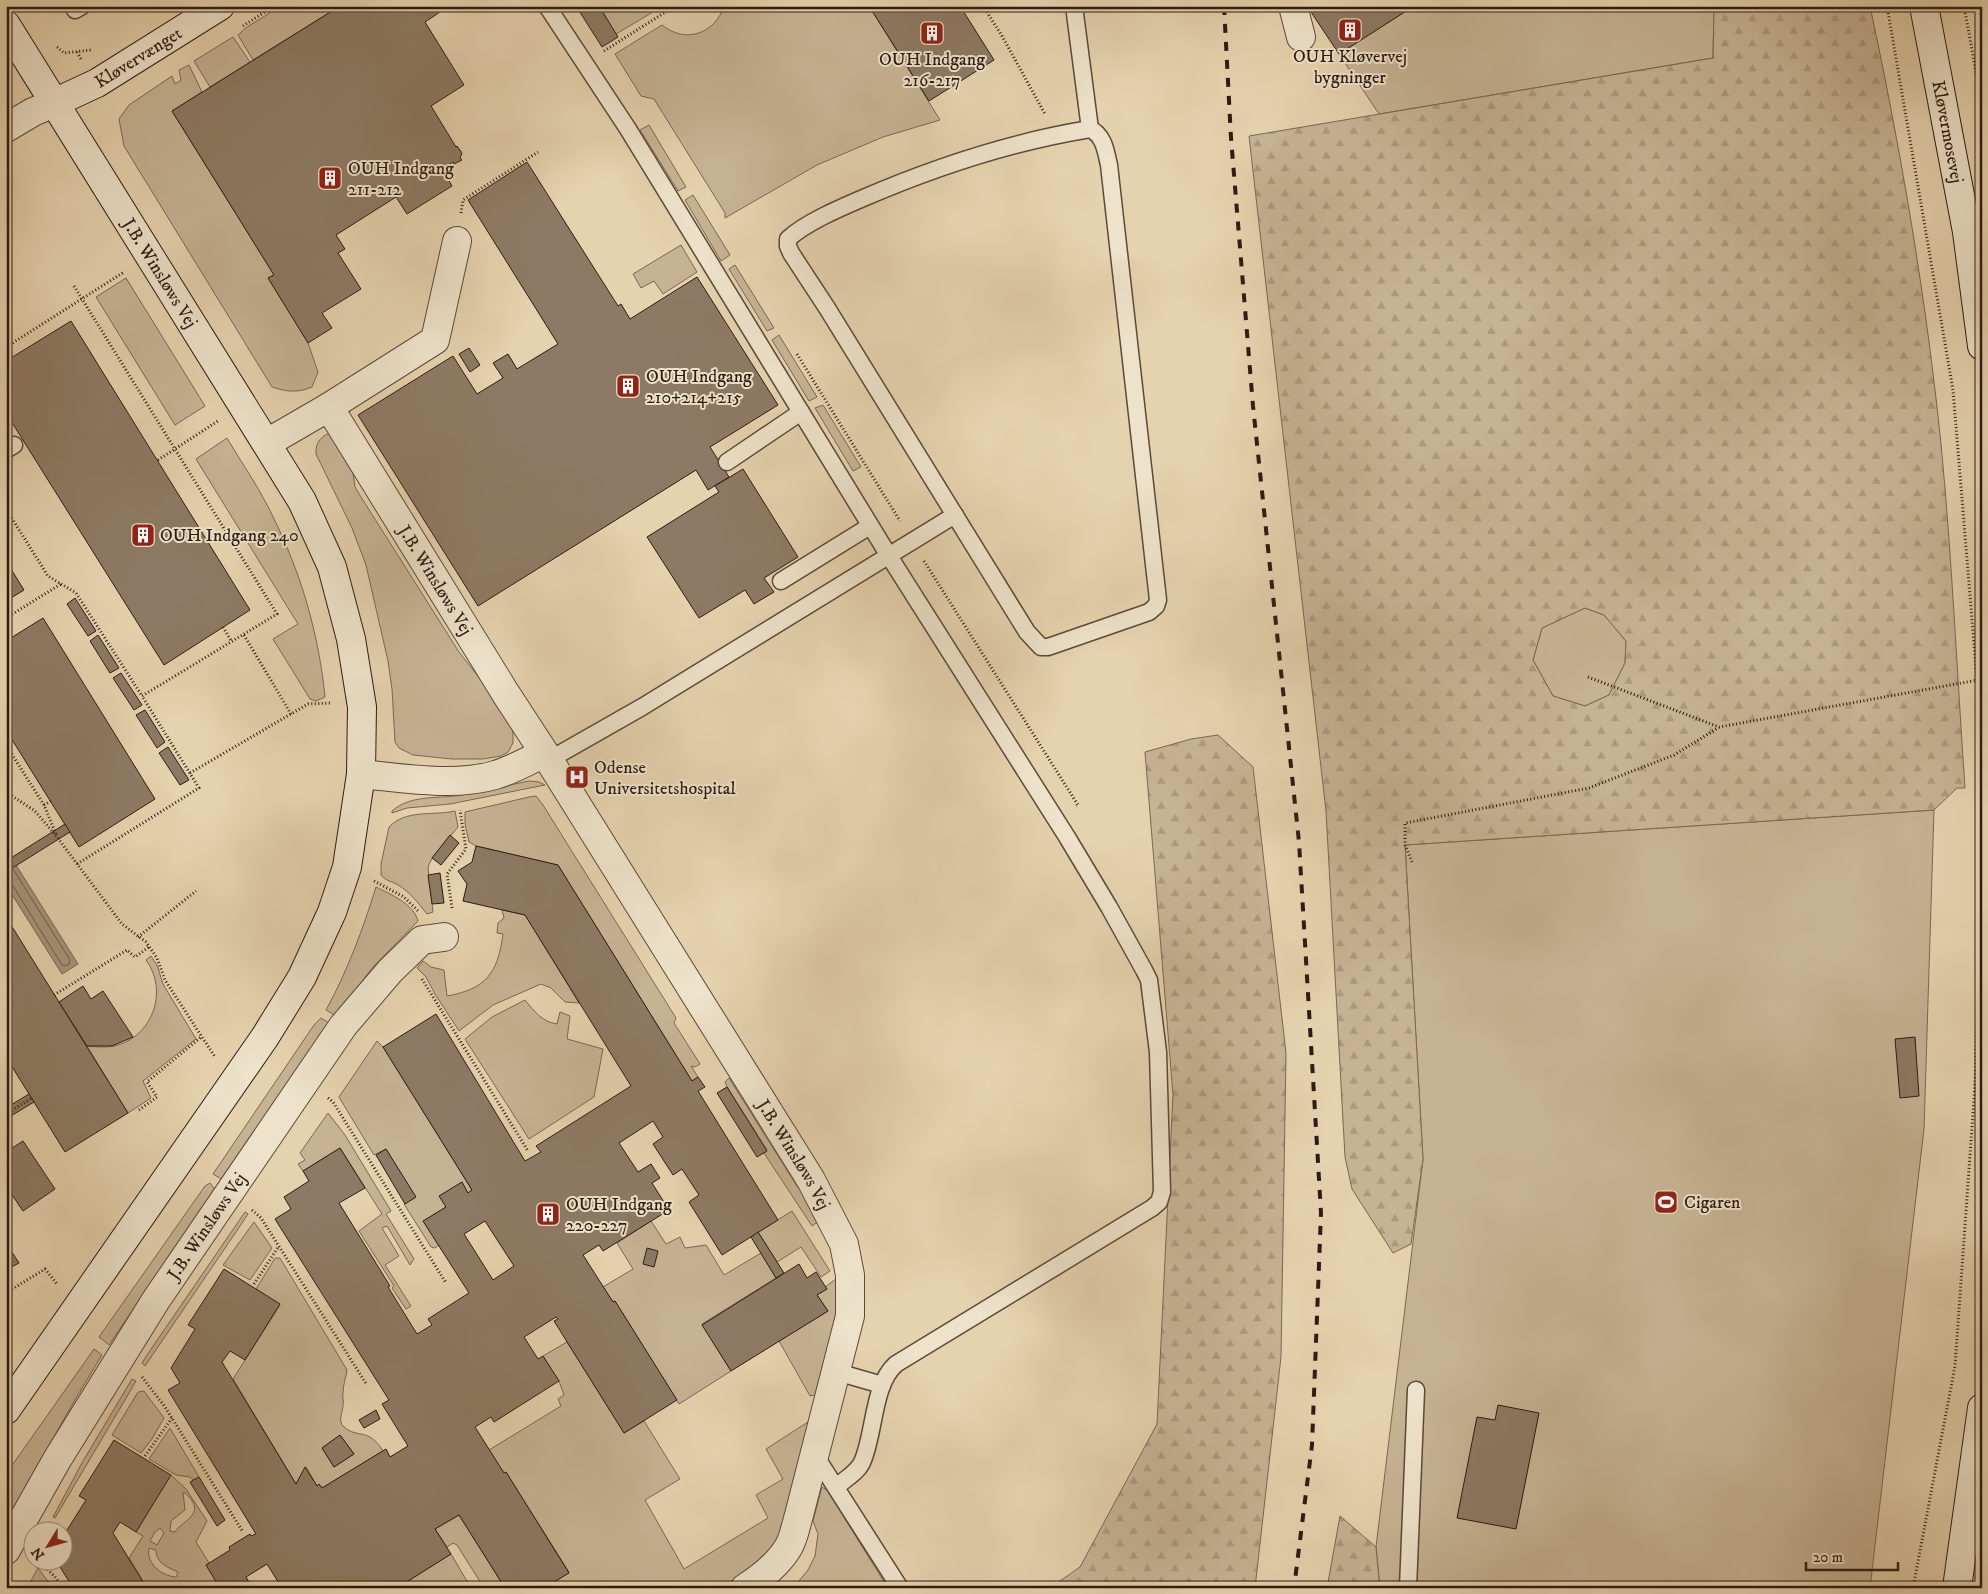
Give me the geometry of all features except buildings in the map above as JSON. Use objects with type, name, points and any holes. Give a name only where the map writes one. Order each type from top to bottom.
[{"type":"street","name":"Kløvervænget","points":[[54,103],[97,83],[220,6]]},
{"type":"street","points":[[1293,6],[1301,37]]},
{"type":"street","name":"Kløvermosevej","points":[[1924,6],[1967,232],[1982,346]]},
{"type":"street","name":"J.B. Winsløws Vej","points":[[6,25],[302,501],[332,567],[351,639],[362,707],[361,774],[347,867],[332,912],[302,977],[265,1036],[6,1410]]},
{"type":"street","points":[[6,128],[33,112],[54,103]]},
{"type":"street","points":[[267,443],[435,340],[457,241]]},
{"type":"street","name":"J.B. Winsløws Vej","points":[[329,406],[506,694],[547,756],[811,1180],[844,1244],[850,1275],[850,1316],[799,1515],[789,1546],[764,1575],[745,1588]]},
{"type":"street","points":[[361,774],[417,779],[470,779],[501,773],[547,756]]},
{"type":"street","name":"J.B. Winsløws Vej","points":[[6,1550],[58,1458],[156,1300],[343,1026],[390,971],[422,940],[444,937]]},
{"type":"street","points":[[1958,1588],[1963,1536],[1982,1408]]},
{"type":"street","points":[[1948,1588],[1963,1536]]},
{"type":"lane","points":[[547,6],[628,129],[870,526],[1109,907],[1149,980],[1158,1052],[1162,1192],[1158,1202],[1152,1208],[889,1370],[882,1385],[864,1460],[855,1472],[836,1487]]},
{"type":"lane","points":[[1074,6],[1090,129]]},
{"type":"lane","points":[[1090,129],[1104,143],[1109,165],[1158,590],[1156,606],[1149,612],[1048,647],[1041,647],[1027,632],[791,253],[788,239],[798,231],[846,206],[911,177],[978,154],[1054,135],[1090,129]]},
{"type":"lane","points":[[727,462],[801,412]]},
{"type":"lane","points":[[547,756],[633,712],[955,515]]},
{"type":"lane","points":[[781,581],[870,526]]},
{"type":"lane","points":[[836,1372],[882,1385]]},
{"type":"lane","points":[[1408,1588],[1416,1390]]},
{"type":"lane","points":[[815,1454],[900,1588]]},
{"type":"path","points":[[586,64],[675,6]]},
{"type":"path","points":[[983,6],[1011,52],[1054,135]]},
{"type":"path","points":[[1887,6],[1953,390],[1972,639],[1978,680],[1982,741]]},
{"type":"path","points":[[1964,6],[1982,105]]},
{"type":"path","points":[[52,39],[64,53],[96,49]]},
{"type":"path","points":[[457,241],[463,200],[538,152]]},
{"type":"path","points":[[6,337],[10,344],[150,255]]},
{"type":"path","points":[[74,286],[277,614],[142,696]]},
{"type":"path","points":[[158,460],[244,405]]},
{"type":"path","points":[[6,509],[48,576],[76,593],[199,788],[77,864]]},
{"type":"path","points":[[6,618],[61,584]]},
{"type":"path","points":[[223,627],[232,642]]},
{"type":"path","points":[[244,635],[291,714]]},
{"type":"path","points":[[1588,677],[1719,727]]},
{"type":"path","points":[[1412,862],[1405,845],[1405,823],[1589,788],[1674,755],[1719,727],[1978,680]]},
{"type":"path","points":[[190,772],[308,704],[325,703],[362,707]]},
{"type":"path","points":[[6,744],[44,805],[57,837]]},
{"type":"path","points":[[6,792],[35,811],[57,837],[122,924],[146,942],[157,958],[165,980],[216,1059]]},
{"type":"path","points":[[44,805],[51,801]]},
{"type":"path","points":[[347,867],[404,897],[444,937],[453,906],[447,874],[466,849],[460,811]]},
{"type":"path","points":[[1913,1588],[1955,1366],[1975,1085],[1982,859]]},
{"type":"path","points":[[138,937],[196,891]]},
{"type":"path","points":[[54,994],[127,950],[135,957],[149,946]]},
{"type":"path","points":[[407,956],[528,1152]]},
{"type":"path","points":[[139,1110],[156,1097],[147,1082],[201,1037]]},
{"type":"path","points":[[306,1081],[333,1102],[446,1283]]},
{"type":"path","points":[[6,1114],[32,1098]]},
{"type":"path","points":[[231,1191],[261,1218],[367,1385]]},
{"type":"path","points":[[254,1284],[279,1246]]},
{"type":"path","points":[[6,1293],[45,1269],[76,1309]]},
{"type":"path","points":[[121,1358],[146,1380],[243,1532]]},
{"type":"path","points":[[145,1456],[172,1418]]},
{"type":"path","points":[[50,1572],[62,1588]]},
{"type":"green space","points":[[281,6],[340,6],[253,60],[238,35],[247,27]]},
{"type":"green space","points":[[599,6],[652,6],[653,12],[616,34]]},
{"type":"green space","points":[[724,6],[869,6],[940,120],[883,137],[817,165],[725,218],[725,213],[654,99],[641,96],[615,54],[662,25],[680,34],[698,33],[714,23],[720,16]]},
{"type":"green space","points":[[1414,6],[1714,6],[1713,58],[1379,114],[1339,54]]},
{"type":"green space","points":[[1714,6],[1870,6],[1911,224],[1935,389],[1948,530],[1965,788],[1957,788],[1934,810],[1405,845],[1423,1159],[1411,1244],[1393,1253],[1352,1189],[1345,1157],[1326,811],[1249,136],[1713,58]],"holes":[[[1585,608],[1604,615],[1626,641],[1625,663],[1609,695],[1585,706],[1553,696],[1533,660],[1542,628]]]},
{"type":"green space","points":[[233,37],[250,62],[210,87],[194,61]]},
{"type":"green space","points":[[189,65],[202,92],[172,111],[274,275],[268,278],[308,343],[318,372],[312,387],[292,391],[272,387],[124,146],[119,119],[129,105],[172,76],[175,84],[181,80],[179,70]]},
{"type":"green space","points":[[649,125],[686,187],[678,191],[640,130]]},
{"type":"green space","points":[[693,195],[730,255],[721,261],[685,200]]},
{"type":"green space","points":[[681,245],[697,272],[663,294],[654,281],[641,288],[633,274]]},
{"type":"green space","points":[[735,265],[774,328],[767,331],[729,269]]},
{"type":"green space","points":[[126,278],[205,406],[175,425],[96,297]]},
{"type":"green space","points":[[779,335],[817,397],[809,401],[772,340]]},
{"type":"green space","points":[[823,405],[861,467],[853,471],[815,408]]},
{"type":"green space","points":[[333,432],[353,472],[355,487],[361,497],[459,652],[481,680],[512,726],[513,743],[508,752],[501,756],[483,759],[452,759],[413,755],[399,748],[395,742],[392,689],[388,661],[366,565],[352,528],[316,454],[320,440]]},
{"type":"green space","points":[[227,438],[270,510],[285,542],[301,585],[314,629],[325,697],[316,701],[310,699],[273,639],[298,624],[196,459]]},
{"type":"green space","points":[[1585,608],[1604,615],[1626,641],[1625,663],[1609,695],[1585,706],[1553,696],[1533,660],[1542,628]]},
{"type":"green space","points":[[1218,735],[1253,767],[1286,1053],[1281,1357],[1255,1588],[1050,1588],[1080,1567],[1157,1424],[1173,1095],[1145,752],[1191,739]]},
{"type":"green space","points":[[529,781],[545,785],[450,804],[407,808],[392,813],[392,811],[408,802],[426,798],[471,794]]},
{"type":"green space","points":[[536,796],[676,1018],[674,1023],[700,1064],[695,1067],[691,1066],[698,1077],[692,1081],[558,865],[476,846],[469,842],[465,824],[465,812]]},
{"type":"green space","name":"Cigaren","points":[[1934,810],[1924,1129],[1870,1588],[1378,1588],[1376,1547],[1423,1159],[1405,845]]},
{"type":"green space","points":[[455,811],[458,827],[432,858],[428,867],[433,912],[427,914],[406,891],[381,875],[381,864],[389,827],[396,821],[412,815]]},
{"type":"green space","points":[[376,887],[407,905],[416,915],[418,921],[373,967],[336,1016],[326,1010],[354,950]]},
{"type":"green space","points":[[502,910],[525,915],[579,1003],[565,1002],[551,988],[541,984],[493,1005],[459,1031],[426,977],[417,968],[423,961],[431,967],[444,970],[447,996],[472,989],[481,984],[488,977],[498,959],[503,934],[497,933],[498,923],[504,918]]},
{"type":"green space","points":[[151,956],[157,965],[163,984],[196,1039],[143,1081],[151,1098],[128,1113],[87,1046],[106,1047],[118,1045],[141,1031],[154,1010],[156,997],[156,984],[153,972],[146,960]]},
{"type":"green space","points":[[525,1000],[539,1015],[552,1023],[557,1024],[560,1012],[570,1016],[567,1039],[603,1049],[594,1097],[529,1139],[465,1039],[492,1017]]},
{"type":"green space","points":[[321,1018],[329,1023],[223,1180],[213,1174],[314,1025]]},
{"type":"green space","points":[[377,1041],[383,1047],[472,1190],[468,1193],[461,1182],[446,1207],[424,1221],[439,1245],[435,1248],[431,1247],[404,1204],[415,1197],[386,1149],[374,1155],[339,1097]]},
{"type":"green space","points":[[729,1078],[797,1186],[808,1198],[819,1221],[812,1226],[764,1153],[767,1150],[727,1087],[725,1082]]},
{"type":"green space","points":[[328,1113],[345,1135],[391,1211],[386,1214],[414,1259],[410,1265],[387,1226],[382,1228],[399,1256],[385,1265],[411,1306],[406,1309],[392,1288],[394,1286],[359,1231],[382,1214],[340,1148],[303,1171],[298,1164],[305,1160],[300,1153]]},
{"type":"green space","points":[[210,1183],[216,1191],[183,1235],[109,1345],[99,1337],[205,1186]]},
{"type":"green space","points":[[792,1211],[830,1271],[821,1277],[801,1247],[777,1262],[758,1232]]},
{"type":"green space","points":[[245,1212],[248,1214],[145,1366],[142,1363],[147,1355]]},
{"type":"green space","points":[[651,1221],[666,1244],[680,1237],[685,1248],[706,1245],[724,1275],[761,1253],[776,1278],[702,1324],[731,1371],[679,1404],[615,1301],[613,1302],[603,1287],[633,1269],[617,1243]]},
{"type":"green space","points":[[254,1222],[272,1248],[250,1280],[223,1265]]},
{"type":"green space","points":[[275,1258],[280,1258],[347,1370],[343,1390],[342,1425],[349,1430],[373,1439],[383,1451],[322,1488],[319,1484],[317,1486],[306,1467],[296,1484],[233,1379],[280,1305],[256,1289]],"holes":[[[340,1435],[354,1454],[334,1467],[322,1448]]]},
{"type":"green space","points":[[840,1276],[837,1316],[816,1395],[810,1396],[779,1341],[828,1311],[817,1295]]},
{"type":"green space","points":[[567,1342],[624,1433],[644,1421],[680,1479],[645,1500],[684,1569],[768,1518],[756,1495],[783,1479],[766,1449],[811,1420],[780,1542],[746,1575],[723,1588],[544,1588],[569,1572],[506,1472],[504,1473],[489,1450],[561,1406],[558,1399],[564,1395],[559,1381],[543,1356]]},
{"type":"green space","points":[[94,1349],[102,1355],[6,1521],[6,1474]]},
{"type":"green space","points":[[132,1379],[136,1381],[55,1518],[53,1517],[83,1461]]},
{"type":"green space","points":[[144,1391],[164,1418],[152,1439],[141,1453],[112,1435],[138,1392]]},
{"type":"green space","points":[[170,1428],[199,1477],[193,1480],[190,1477],[176,1475],[149,1459]]},
{"type":"green space","points":[[171,1475],[186,1489],[207,1521],[196,1542],[209,1563],[206,1565],[220,1588],[194,1588],[190,1582],[181,1588],[147,1588],[129,1558],[143,1536],[136,1532]],"holes":[[[183,1492],[194,1506],[193,1514],[175,1532],[170,1531],[171,1521],[185,1510]],[[160,1528],[164,1533],[157,1545],[150,1541],[155,1532]],[[149,1548],[156,1550],[160,1561],[178,1572],[176,1577],[165,1574],[156,1568],[149,1554]]]},
{"type":"green space","points":[[822,1487],[827,1490],[888,1588],[793,1588],[808,1570],[815,1556],[818,1534],[813,1521]]},
{"type":"green space","points":[[459,1515],[505,1588],[484,1588],[457,1545],[453,1543],[447,1547],[435,1529]]},
{"type":"green space","points":[[1340,1516],[1376,1547],[1378,1588],[1327,1588]]},
{"type":"green space","points":[[451,1554],[471,1588],[397,1588]]},
{"type":"green space","points":[[36,1572],[41,1572],[53,1588],[27,1588]]},
{"type":"water","points":[[6,849],[78,964],[62,974],[6,885]]},
{"type":"railway","points":[[1224,6],[1231,138],[1253,406],[1299,842],[1321,1213],[1312,1445],[1294,1588]]},
{"type":"place","name":"OUH Kløvervej bygninger","points":[[1350,30]]},
{"type":"place","name":"OUH Indgang 216-217","points":[[932,33]]},
{"type":"place","name":"OUH Indgang 211-212","points":[[330,178]]},
{"type":"place","name":"OUH Indgang 210+214+215","points":[[628,386]]},
{"type":"place","name":"OUH Indgang 240","points":[[143,535]]},
{"type":"place","name":"Odense Universitetshospital","points":[[577,777]]},
{"type":"place","name":"Cigaren","points":[[1666,1202]]},
{"type":"place","name":"OUH Indgang 220-227","points":[[548,1214]]}]
